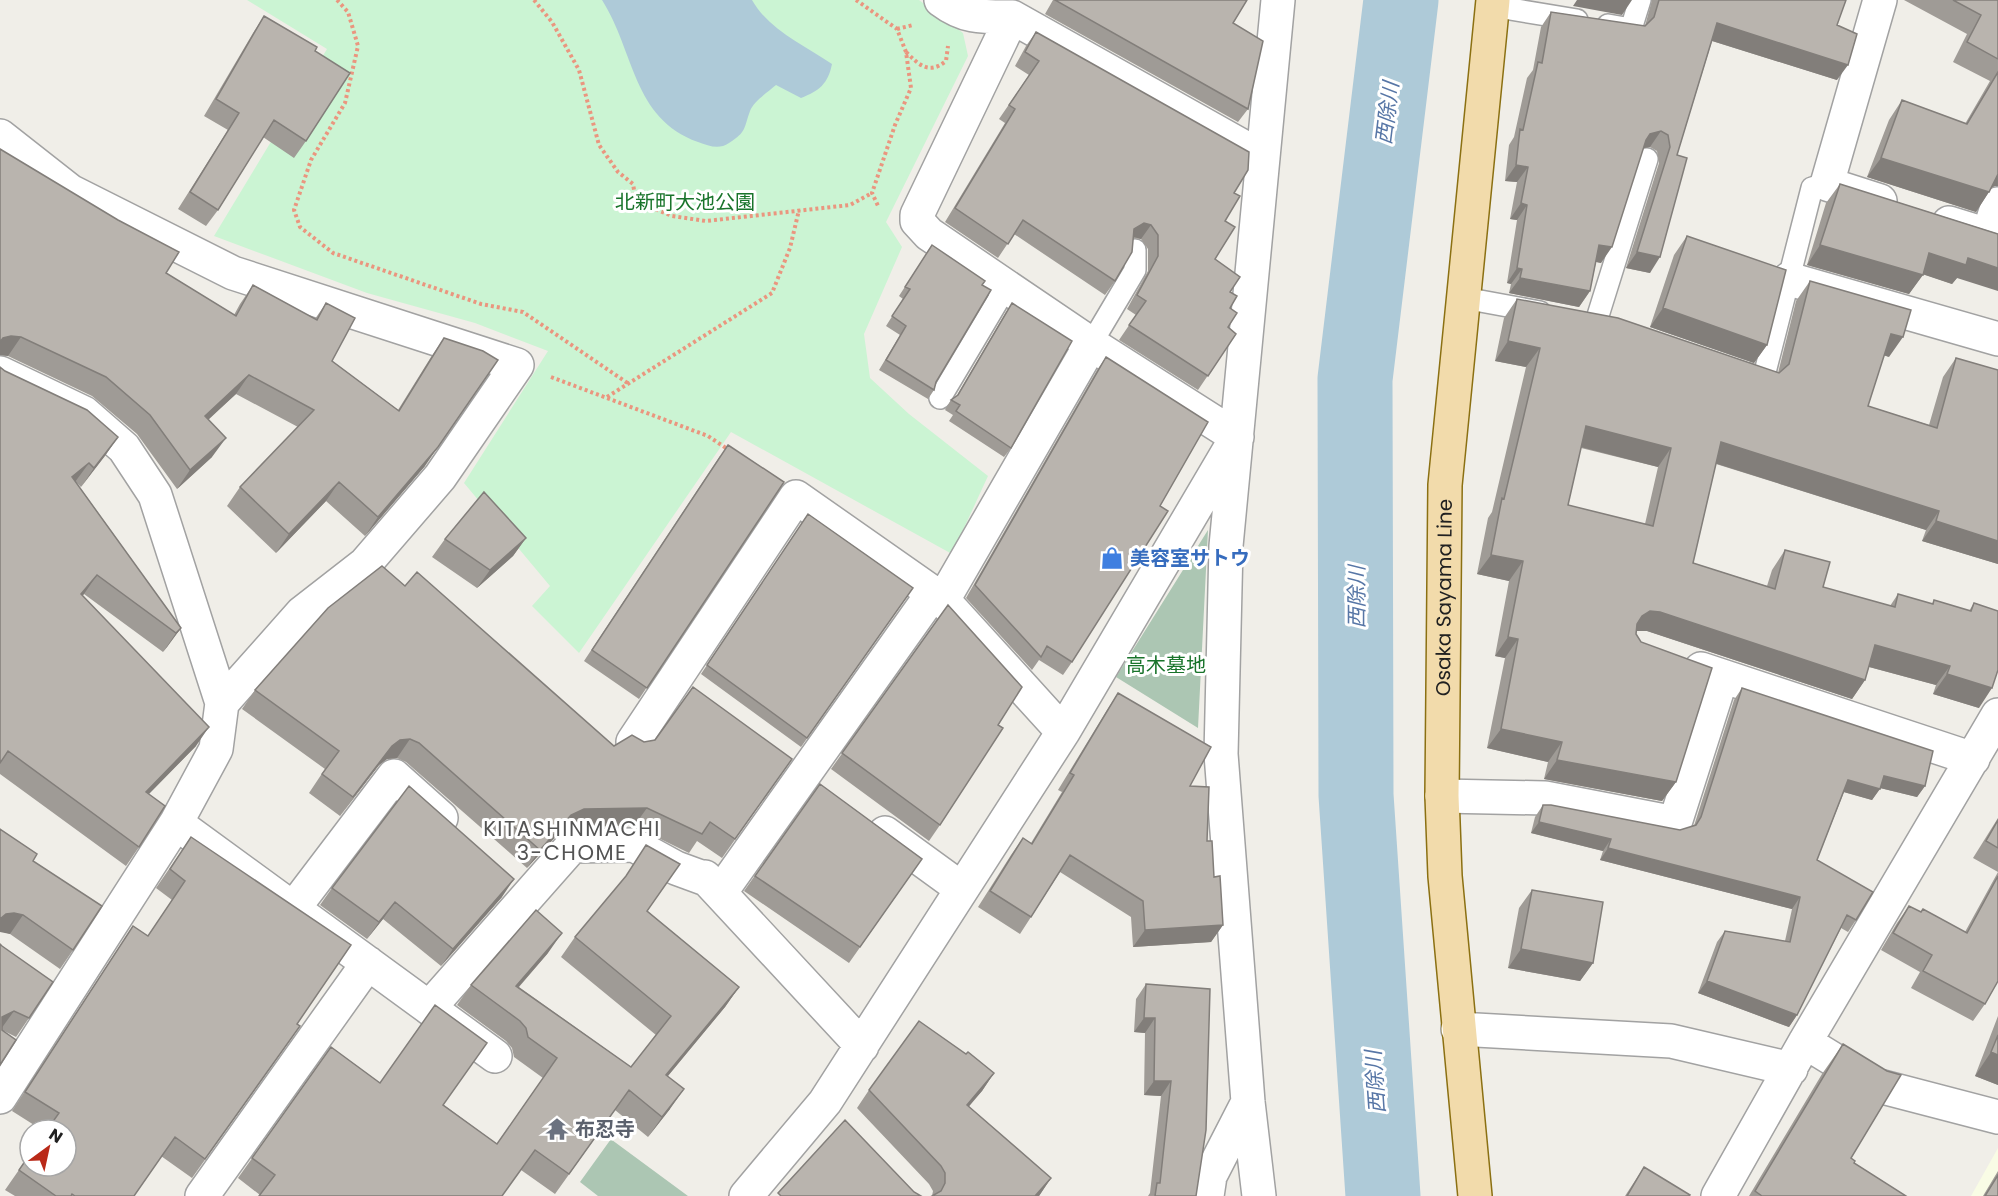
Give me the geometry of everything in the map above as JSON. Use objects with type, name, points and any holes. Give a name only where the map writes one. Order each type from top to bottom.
[{"type":"main road","name":"Osaka Sayama Line","points":[[1474,1196],[1445,876],[1442,796],[1445,485],[1493,3]]},
{"type":"street","points":[[1880,0],[1827,184],[1988,235],[1998,204]]},
{"type":"street","points":[[1259,1196],[1248,1102],[1221,754],[1226,546],[1263,158],[1275,2]]},
{"type":"street","points":[[930,12],[1012,17],[1263,158]]},
{"type":"street","points":[[1012,17],[917,215],[919,226],[1091,344],[1237,437]]},
{"type":"street","points":[[0,136],[70,191],[233,273],[517,365],[440,477],[365,564],[302,613],[222,703]]},
{"type":"street","points":[[1789,279],[1998,339]]},
{"type":"street","points":[[705,877],[805,774],[938,596],[1091,344]]},
{"type":"street","points":[[0,373],[84,413],[124,448],[155,495],[222,703],[216,749],[176,823],[65,995],[16,1053],[0,1096]]},
{"type":"street","points":[[746,1196],[825,1102],[862,1046],[1062,732],[1237,437]]},
{"type":"street","points":[[633,742],[796,497],[938,596],[1062,732]]},
{"type":"street","points":[[1671,659],[1973,759]]},
{"type":"street","points":[[1442,796],[1545,798],[1675,823],[1722,676]]},
{"type":"street","points":[[676,679],[703,699]]},
{"type":"street","points":[[1718,1196],[1998,715]]},
{"type":"street","points":[[777,754],[832,794]]},
{"type":"street","points":[[293,909],[394,776],[462,836]]},
{"type":"street","points":[[860,814],[962,889]]},
{"type":"street","points":[[176,823],[495,1056]]},
{"type":"street","points":[[429,1008],[572,846],[634,845],[676,868],[705,877],[862,1046]]},
{"type":"street","points":[[504,874],[530,896]]},
{"type":"street","points":[[202,1196],[368,963]]},
{"type":"street","points":[[37,976],[65,995]]},
{"type":"street","points":[[1458,1029],[1671,1041],[1798,1055],[1875,1085],[1998,1117]]},
{"type":"street","points":[[825,1102],[850,1128]]},
{"type":"street","points":[[1207,1196],[1210,1176],[1248,1102]]},
{"type":"lane","points":[[1493,3],[1630,29],[1640,0]]},
{"type":"lane","points":[[1596,322],[1647,159]]},
{"type":"lane","points":[[1730,368],[1762,380],[1812,188],[1827,184]]},
{"type":"lane","points":[[1091,344],[1135,270],[1135,250]]},
{"type":"lane","points":[[940,398],[1006,287]]},
{"type":"lane","points":[[1464,298],[1596,322],[1619,329]]},
{"type":"path","points":[[337,0],[348,12],[358,46],[345,103],[311,160],[294,210],[300,227],[333,253],[481,304],[523,312],[629,384]]},
{"type":"path","points":[[534,0],[552,22],[579,70],[599,146],[618,172],[633,184],[636,201],[672,216],[706,221],[850,205],[873,193],[895,125],[910,88],[906,52],[897,29],[856,0]]},
{"type":"path","points":[[897,29],[930,12]]},
{"type":"path","points":[[906,52],[920,66],[929,69],[939,67],[946,61],[948,46],[945,41]]},
{"type":"path","points":[[606,398],[772,293],[790,248],[799,210]]},
{"type":"path","points":[[517,365],[708,436],[738,456]]},
{"type":"shaded area","points":[[1998,1148],[1998,1196],[1971,1196]]},
{"type":"green space","name":"北新町大池公園","points":[[247,0],[919,0],[963,33],[968,56],[886,222],[902,247],[864,334],[870,378],[909,414],[988,476],[952,554],[731,432],[579,653],[532,606],[550,586],[464,483],[548,351],[475,323],[367,293],[214,236],[327,49]]},
{"type":"green space","name":"高木墓地","points":[[1208,530],[1198,728],[1116,677]]},
{"type":"green space","points":[[611,1139],[688,1196],[598,1196],[580,1182]]},
{"type":"water","points":[[602,0],[752,0],[759,11],[777,28],[832,64],[830,71],[822,86],[801,98],[776,85],[752,107],[739,136],[721,146],[706,145],[676,131],[660,117],[647,100],[613,20]]},
{"type":"building","points":[[1055,0],[1247,0],[1233,23],[1263,41],[1248,109]]},
{"type":"building","points":[[1659,0],[1846,0],[1837,25],[1857,34],[1848,65],[1717,23],[1677,155],[1687,158],[1660,257],[1637,252],[1670,147],[1668,135],[1661,131],[1650,134],[1646,140],[1612,247],[1599,245],[1590,291],[1520,278],[1522,269],[1517,268],[1527,205],[1521,203],[1528,167],[1516,165],[1520,129],[1523,130],[1538,62],[1542,63],[1551,12],[1645,26],[1654,17]]},
{"type":"building","points":[[1953,0],[1998,0],[1998,59],[1967,42],[1981,15]]},
{"type":"building","points":[[264,16],[317,47],[315,51],[350,73],[306,141],[274,120],[218,210],[190,192],[239,113],[216,99]]},
{"type":"building","points":[[1036,32],[1249,152],[1248,170],[1234,193],[1240,196],[1225,221],[1235,227],[1215,259],[1240,277],[1230,292],[1237,296],[1230,308],[1237,313],[1228,327],[1236,334],[1208,376],[1129,325],[1146,301],[1137,295],[1158,256],[1158,235],[1151,225],[1144,223],[1134,229],[1132,252],[1115,281],[1023,220],[1008,244],[955,208],[1015,109],[1009,105],[1039,61],[1025,52]]},
{"type":"building","points":[[1998,72],[1998,174],[1989,192],[1881,158],[1902,100],[1967,124]]},
{"type":"building","points":[[0,149],[118,220],[179,252],[166,273],[236,316],[253,285],[317,320],[326,303],[355,318],[332,361],[399,411],[444,338],[483,351],[498,360],[438,447],[378,517],[339,482],[289,534],[240,487],[314,410],[249,375],[205,416],[226,438],[190,470],[150,415],[106,377],[21,337],[11,336],[3,338],[0,342]]},
{"type":"building","points":[[1840,184],[1998,234],[1998,268],[1968,258],[1966,265],[1929,253],[1923,275],[1820,245]]},
{"type":"building","points":[[1687,236],[1786,270],[1767,345],[1663,308]]},
{"type":"building","points":[[932,245],[985,281],[982,285],[991,290],[936,382],[934,390],[886,360],[906,326],[892,316],[910,289],[905,287]]},
{"type":"building","points":[[1810,281],[1911,310],[1903,337],[1891,334],[1868,406],[1937,428],[1956,358],[1998,370],[1998,541],[1936,521],[1939,511],[1721,442],[1693,563],[1775,589],[1785,550],[1830,562],[1823,587],[1895,607],[1898,594],[1933,604],[1934,600],[1971,611],[1974,603],[1998,611],[1998,670],[1992,688],[1947,674],[1950,666],[1875,645],[1865,680],[1660,612],[1650,611],[1642,616],[1637,624],[1636,634],[1641,642],[1712,668],[1676,782],[1557,760],[1562,742],[1501,729],[1518,639],[1508,637],[1523,561],[1491,555],[1502,498],[1504,499],[1540,348],[1508,341],[1517,299],[1618,318],[1779,373],[1789,364]],"holes":[[[1586,426],[1671,448],[1653,526],[1568,505]]]},
{"type":"building","points":[[1012,303],[1072,341],[1011,448],[956,411],[960,405],[951,400],[958,395]]},
{"type":"building","points":[[1106,357],[1208,422],[1160,506],[1168,511],[1072,662],[1047,646],[1041,657],[975,585]]},
{"type":"building","points":[[0,367],[87,410],[118,437],[94,468],[89,463],[72,477],[181,628],[176,633],[97,575],[81,594],[209,727],[146,792],[165,806],[139,847],[8,751],[0,763]]},
{"type":"building","points":[[728,445],[784,482],[647,688],[592,650]]},
{"type":"building","points":[[484,492],[526,538],[490,570],[445,539]]},
{"type":"building","points":[[808,514],[913,588],[807,738],[707,665]]},
{"type":"building","points":[[382,566],[405,586],[417,572],[614,746],[632,735],[644,742],[655,740],[693,687],[792,759],[735,839],[710,822],[702,834],[647,808],[584,809],[571,815],[540,850],[419,743],[410,739],[400,740],[392,746],[353,797],[322,774],[339,751],[255,690],[328,608]]},
{"type":"building","points":[[948,605],[1022,687],[998,725],[1003,728],[940,825],[842,753]]},
{"type":"building","points":[[1742,688],[1933,751],[1925,786],[1884,776],[1880,789],[1848,780],[1817,860],[1873,892],[1856,920],[1847,915],[1797,1015],[1707,981],[1725,931],[1790,942],[1800,897],[1608,848],[1611,839],[1539,822],[1543,805],[1551,805],[1680,830],[1696,825],[1701,817]]},
{"type":"building","points":[[1118,693],[1211,747],[1190,786],[1209,787],[1207,841],[1212,841],[1214,877],[1220,876],[1223,925],[1145,930],[1143,901],[1070,855],[1031,917],[990,891],[1023,838],[1032,844],[1074,775],[1070,773]]},
{"type":"building","points":[[820,784],[922,859],[860,947],[755,876]]},
{"type":"building","points":[[409,786],[514,879],[453,949],[395,902],[379,922],[332,888]]},
{"type":"building","points":[[1998,820],[1998,848],[1986,841]]},
{"type":"building","points":[[0,829],[37,854],[33,861],[102,906],[73,950],[23,915],[6,914],[0,919]]},
{"type":"building","points":[[191,837],[351,945],[297,1024],[300,1026],[205,1159],[175,1137],[134,1196],[75,1196],[72,1194],[71,1196],[56,1196],[30,1178],[78,1178],[78,1118],[55,1118],[59,1113],[25,1092],[133,926],[148,936],[185,881],[170,869]]},
{"type":"building","points":[[646,845],[680,864],[647,911],[739,987],[666,1075],[684,1089],[662,1117],[629,1090],[569,1174],[535,1150],[502,1196],[259,1196],[275,1175],[252,1158],[331,1047],[380,1083],[435,1005],[487,1043],[443,1105],[497,1144],[557,1058],[528,1037],[526,1028],[520,1021],[471,985],[536,910],[562,933],[516,986],[631,1067],[671,1016],[575,937],[626,876]]},
{"type":"building","points":[[1998,876],[1998,981],[1985,1004],[1923,971],[1932,955],[1893,933],[1909,906],[1921,912],[1923,909],[1967,933]]},
{"type":"building","points":[[1532,890],[1603,902],[1593,963],[1521,949]]},
{"type":"building","points":[[0,944],[53,982],[29,1018],[14,1011],[2,1017],[2,1030],[16,1040],[0,1065]]},
{"type":"building","points":[[1146,984],[1210,989],[1206,1130],[1196,1196],[1155,1196],[1157,1183],[1160,1183],[1171,1081],[1154,1081],[1155,1018],[1144,1018]]},
{"type":"building","points":[[919,1021],[966,1054],[968,1052],[994,1073],[967,1105],[1051,1178],[1035,1196],[932,1196],[941,1191],[945,1183],[945,1173],[941,1166],[869,1090]]},
{"type":"building","points":[[1998,1035],[1998,1055],[1991,1052]]},
{"type":"building","points":[[1843,1044],[1887,1071],[1901,1075],[1851,1158],[1855,1161],[1854,1163],[1906,1196],[1762,1196],[1755,1191]]},
{"type":"building","points":[[845,1120],[914,1192],[921,1196],[781,1196],[778,1193]]},
{"type":"building","points":[[1644,1167],[1690,1195],[1627,1196]]},
{"type":"building","points":[[1998,1175],[1998,1196],[1985,1196]]},
{"type":"waterway","name":"西除川","points":[[1383,1196],[1356,795],[1355,379],[1401,0]]},
{"type":"place","name":"美容室サトウ","points":[[1112,558]]},
{"type":"place","name":"布忍寺","points":[[557,1129]]},
{"type":"district","name":"KITASHINMACHI 3-CHOME","points":[[572,840]]}]
